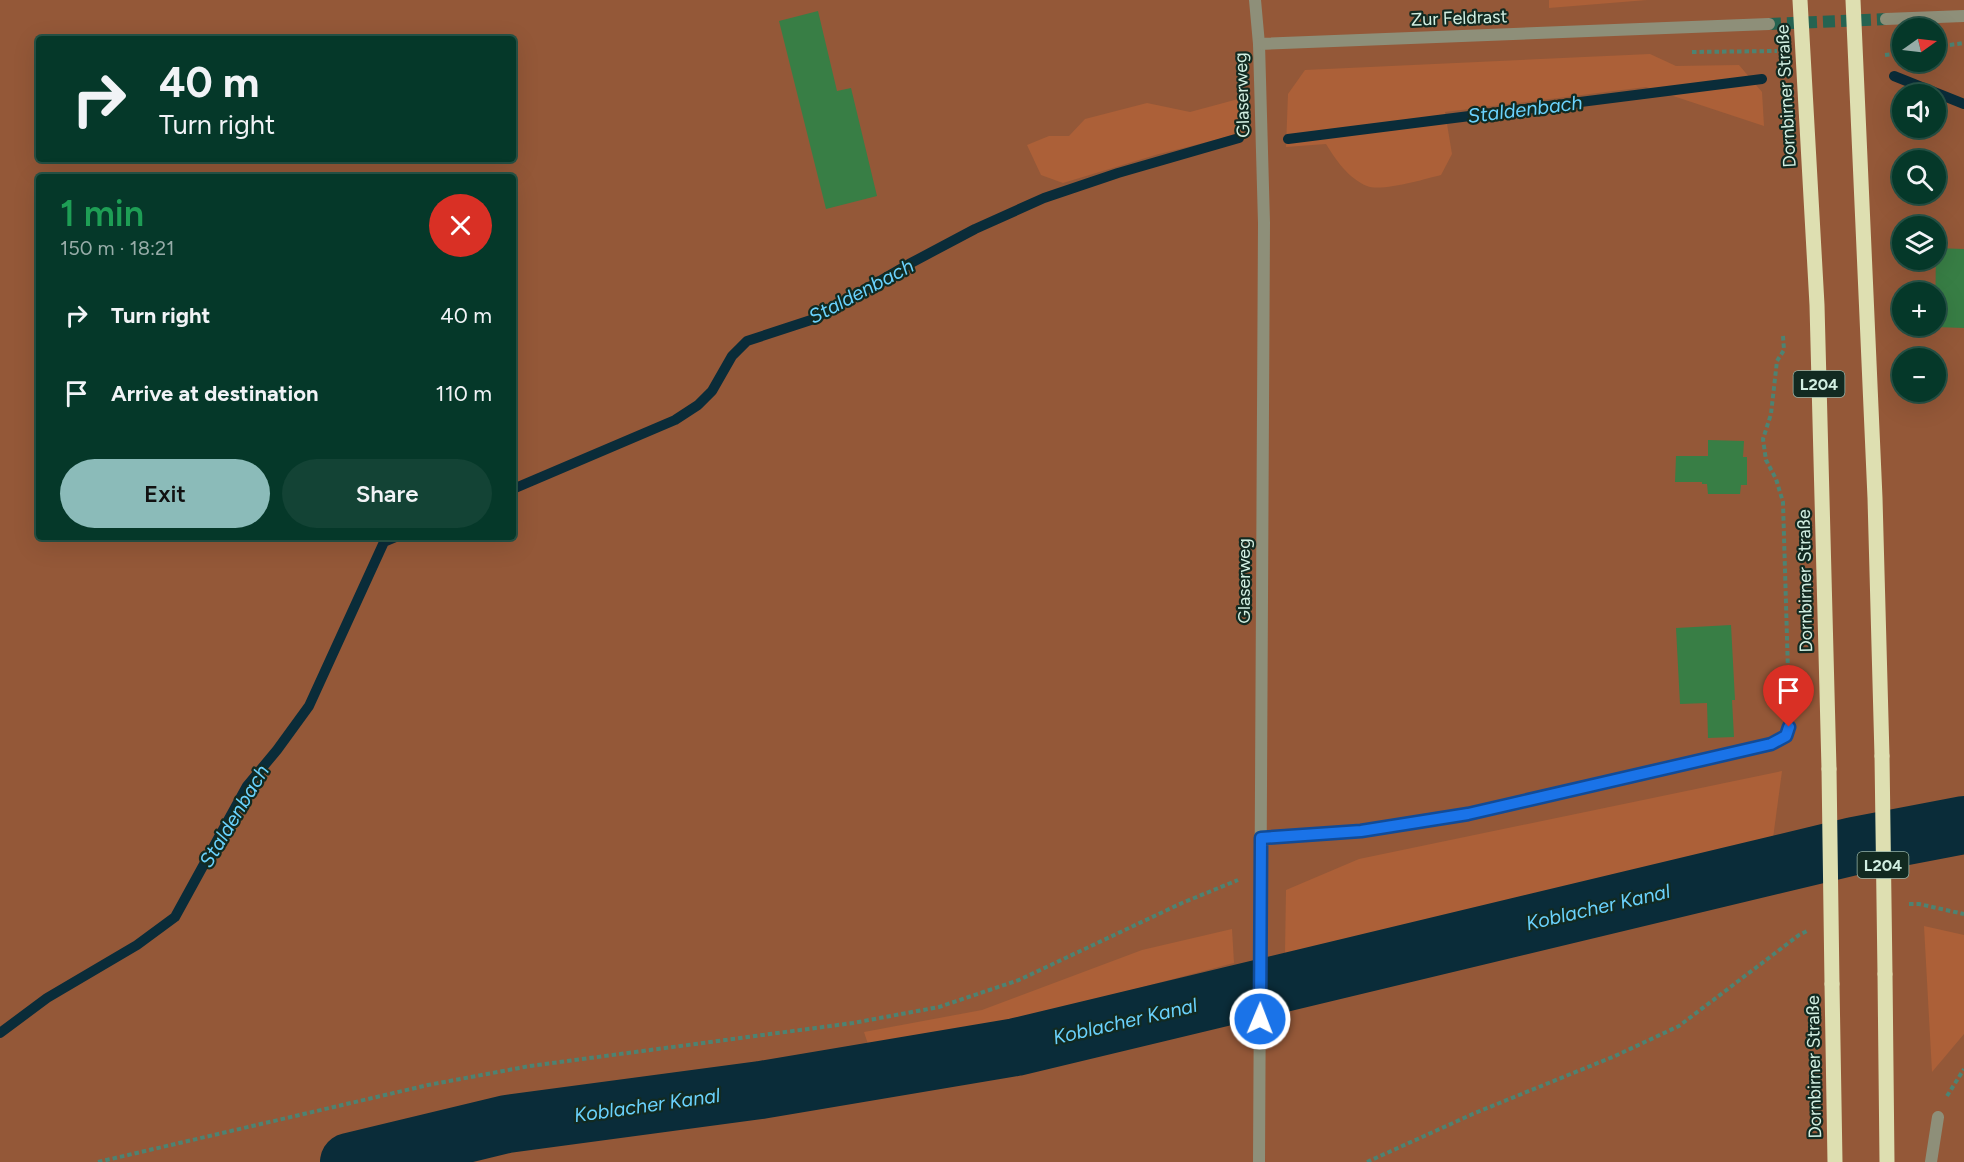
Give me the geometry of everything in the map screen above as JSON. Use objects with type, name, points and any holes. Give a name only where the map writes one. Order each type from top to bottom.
[{"type":"main road","name":"Dornbirner Straße","points":[[1800,0],[1817,305],[1835,1162]]},
{"type":"main road","name":"L204","points":[[1853,0],[1875,498],[1882,756],[1887,1162]]},
{"type":"street","name":"Glaserweg","points":[[1255,0],[1259,44],[1264,222],[1259,1162]]},
{"type":"street","points":[[1886,19],[1964,16]]},
{"type":"street","name":"Zur Feldrast","points":[[1259,44],[1769,24]]},
{"type":"street","points":[[1261,838],[1361,831],[1468,814],[1771,744],[1786,736],[1789,727]]},
{"type":"street","points":[[1931,1162],[1938,1117]]},
{"type":"path","points":[[1946,45],[1964,43]]},
{"type":"path","points":[[1756,52],[1777,51]]},
{"type":"path","points":[[1885,55],[1892,54]]},
{"type":"path","points":[[1783,336],[1784,350],[1777,361],[1771,414],[1762,439],[1766,460],[1776,479],[1783,502],[1789,727]]},
{"type":"path","points":[[98,1162],[440,1083],[530,1066],[853,1023],[939,1007],[1019,980],[1192,899],[1262,873]]},
{"type":"path","points":[[1899,905],[1919,904],[1964,914]]},
{"type":"path","points":[[1367,1162],[1475,1113],[1615,1056],[1679,1026],[1799,935],[1809,931]]},
{"type":"path","points":[[1938,1117],[1944,1101],[1964,1069]]},
{"type":"shaded area","points":[[0,0],[1964,0],[1964,806],[1803,837],[1806,872],[1964,844],[1964,1162],[0,1162]]},
{"type":"shaded area","points":[[1549,0],[1647,0],[1549,8]]},
{"type":"shaded area","points":[[1650,54],[1676,66],[1739,65],[1762,92],[1764,126],[1646,87],[1445,112],[1452,154],[1441,175],[1382,187],[1360,183],[1338,162],[1326,144],[1286,147],[1288,94],[1305,70]]},
{"type":"shaded area","points":[[1242,98],[1243,133],[1159,154],[1063,183],[1041,175],[1027,145],[1049,136],[1069,136],[1085,119],[1147,103],[1190,112]]},
{"type":"shaded area","points":[[1782,771],[1773,838],[1285,955],[1286,890],[1359,859]]},
{"type":"shaded area","points":[[1924,926],[1964,935],[1964,1034],[1932,1072]]},
{"type":"shaded area","points":[[1232,929],[1234,963],[1013,1021],[870,1050],[864,1032],[982,1010],[1142,950]]},
{"type":"building","points":[[818,11],[837,91],[851,88],[877,196],[826,209],[779,21]]},
{"type":"building","points":[[1946,248],[1964,249],[1964,328],[1946,327],[1946,282],[1936,282],[1936,270],[1946,270]]},
{"type":"building","points":[[1708,440],[1744,441],[1743,457],[1747,457],[1747,485],[1741,485],[1740,494],[1708,494],[1707,484],[1702,484],[1702,482],[1675,482],[1676,456],[1708,456]]},
{"type":"building","points":[[1731,625],[1735,700],[1732,700],[1734,737],[1708,738],[1707,703],[1680,704],[1676,628]]},
{"type":"waterway","name":"Staldenbach","points":[[1894,76],[1964,104]]},
{"type":"waterway","name":"Staldenbach","points":[[1288,139],[1762,79]]},
{"type":"waterway","name":"Staldenbach","points":[[516,488],[675,420],[698,405],[712,391],[732,356],[747,341],[814,319],[975,229],[1044,198],[1118,173],[1239,138]]},
{"type":"waterway","name":"Staldenbach","points":[[0,1033],[47,998],[137,945],[175,917],[247,786],[309,706],[384,542],[389,540]]},
{"type":"waterway","name":"Koblacher Kanal","points":[[349,1162],[507,1124],[761,1090],[1016,1047],[1854,846],[1964,825]]},
{"type":"tunnel","points":[[1769,24],[1886,19]]},
{"type":"route","points":[[1260,1019],[1261,838],[1361,831],[1468,814],[1771,744],[1786,736],[1789,727]]}]
